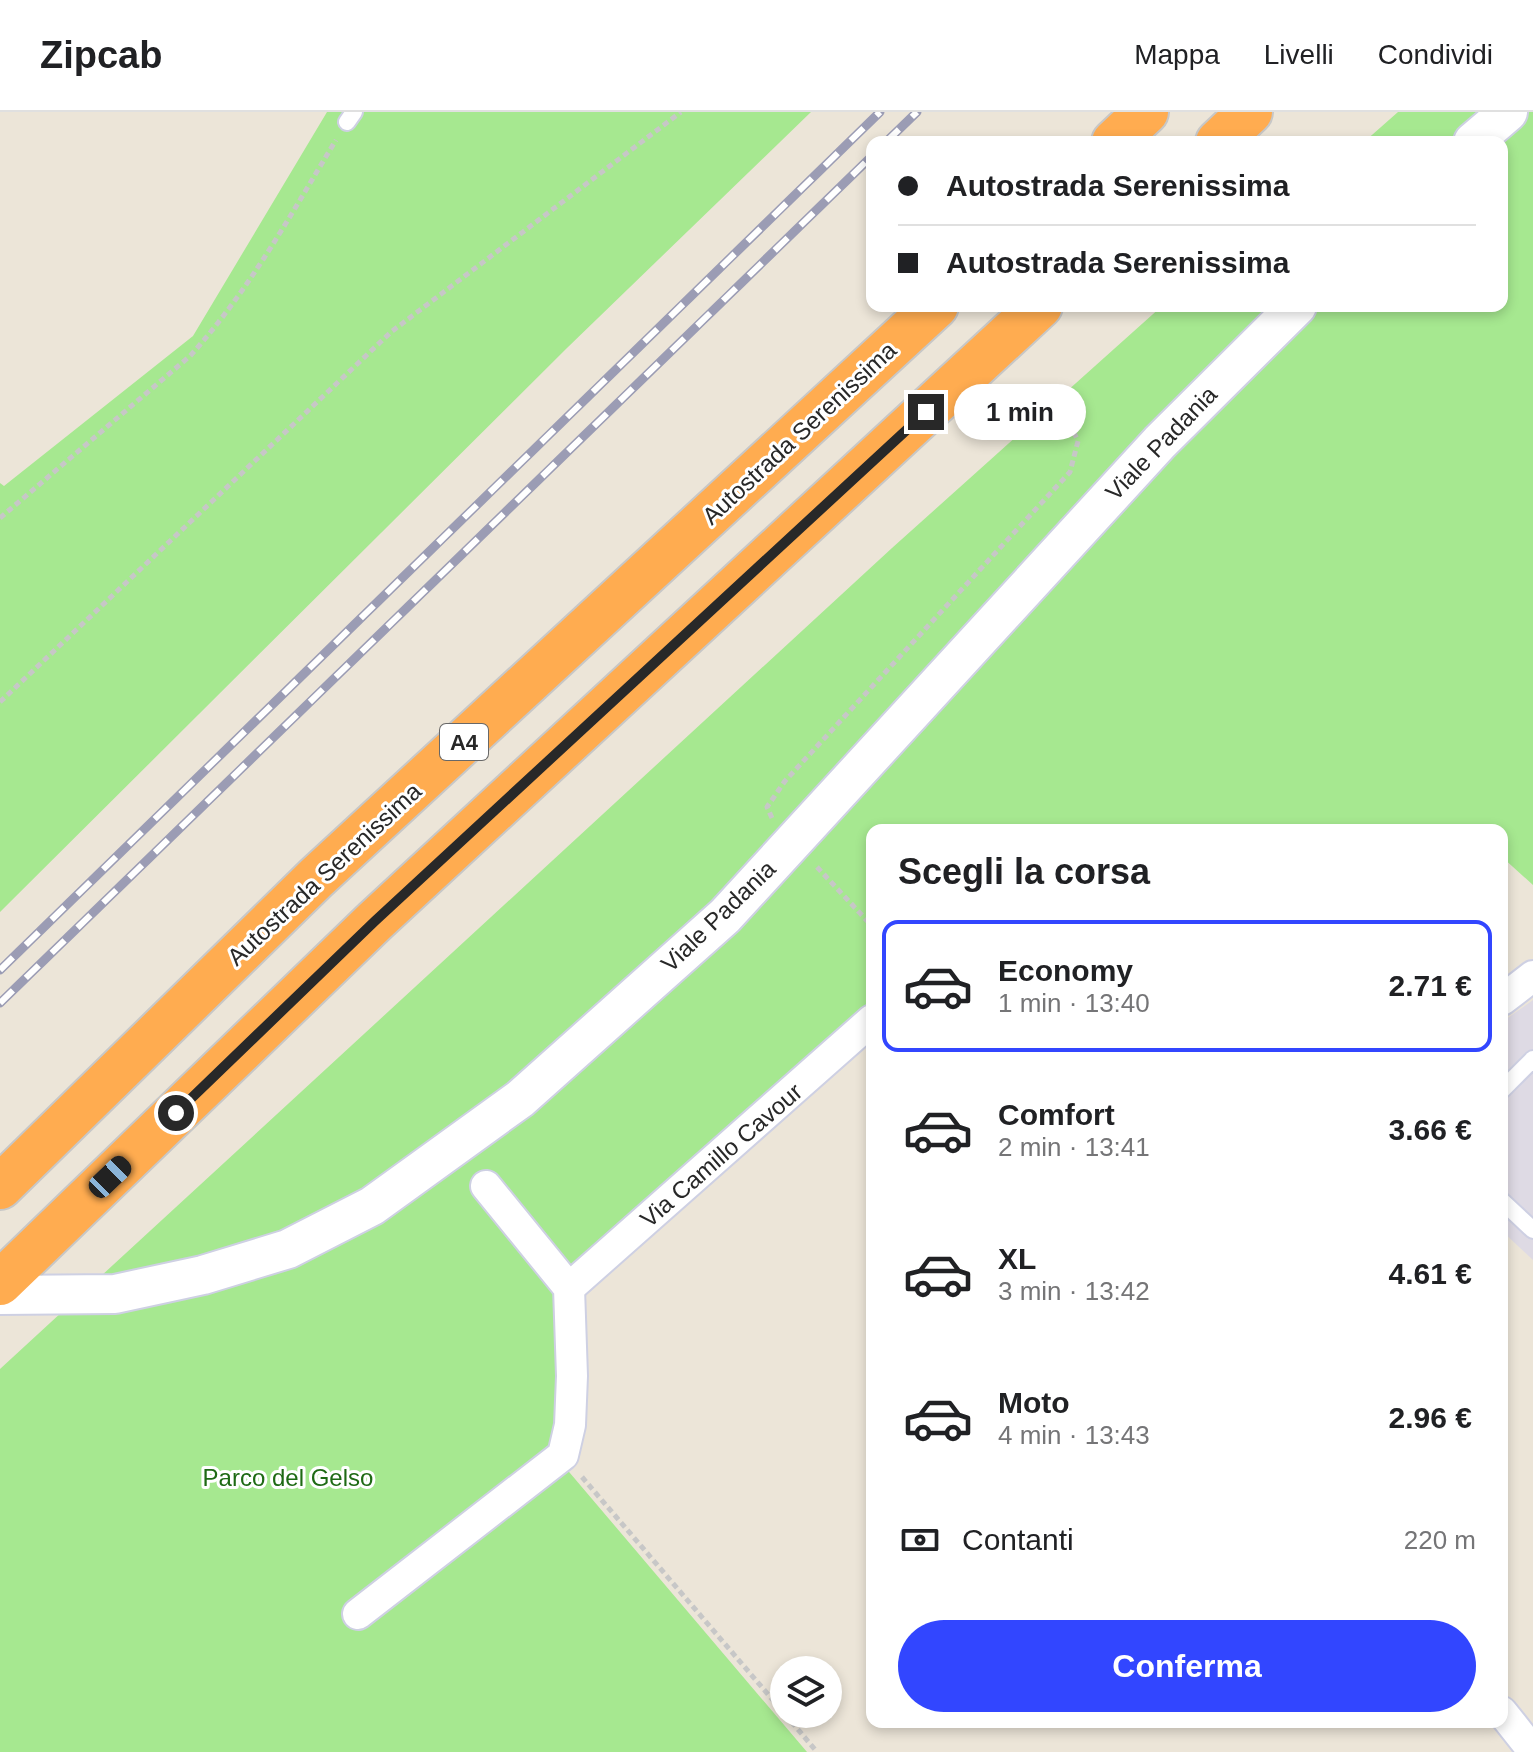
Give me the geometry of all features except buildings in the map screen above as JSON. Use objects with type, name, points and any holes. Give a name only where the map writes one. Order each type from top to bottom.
[{"type":"highway","points":[[1120,136],[1146,112]]},
{"type":"highway","points":[[1224,136],[1250,112]]},
{"type":"highway","name":"Autostrada Serenissima","points":[[0,1187],[316,878],[929,312]]},
{"type":"highway","points":[[0,1283],[375,921],[1034,312]]},
{"type":"street","points":[[1480,136],[1508,112]]},
{"type":"street","name":"Viale Padania","points":[[0,1295],[115,1294],[203,1275],[288,1249],[372,1206],[520,1099],[725,916],[1160,442],[1291,312]]},
{"type":"street","points":[[1508,995],[1533,976]]},
{"type":"street","name":"Via Camillo Cavour","points":[[569,1288],[866,1025]]},
{"type":"street","points":[[358,1614],[563,1455],[570,1425],[572,1376],[569,1288],[486,1186]]},
{"type":"street","points":[[1508,1720],[1533,1751]]},
{"type":"lane","points":[[1508,1084],[1533,1059]]},
{"type":"lane","points":[[1508,1207],[1533,1230]]},
{"type":"path","points":[[0,702],[391,332],[681,112]]},
{"type":"path","points":[[0,518],[190,356],[210,334],[255,273],[351,117]]},
{"type":"path","points":[[773,820],[767,807],[785,781],[1070,472],[1078,441],[1063,410]]},
{"type":"path","points":[[817,867],[866,920]]},
{"type":"path","points":[[563,1455],[770,1698]]},
{"type":"path","points":[[796,1728],[817,1752]]},
{"type":"shaded area","points":[[1533,1000],[1533,1260],[1508,1237],[1508,1018]]},
{"type":"green space","points":[[327,112],[811,112],[567,348],[0,912],[0,483],[4,486],[193,336]]},
{"type":"green space","name":"Parco del Gelso","points":[[1398,112],[1533,112],[1533,885],[1508,862],[1508,824],[866,824],[866,1014],[558,1288],[564,1466],[770,1708],[770,1728],[787,1728],[807,1752],[0,1752],[0,1369],[892,548],[1155,312],[1508,312],[1508,136],[1371,136]]},
{"type":"railway","points":[[0,970],[880,112]]},
{"type":"railway","points":[[892,136],[917,112]]},
{"type":"railway","points":[[0,1003],[866,162]]},
{"type":"route","points":[[176,1113],[375,921],[926,412]]}]
